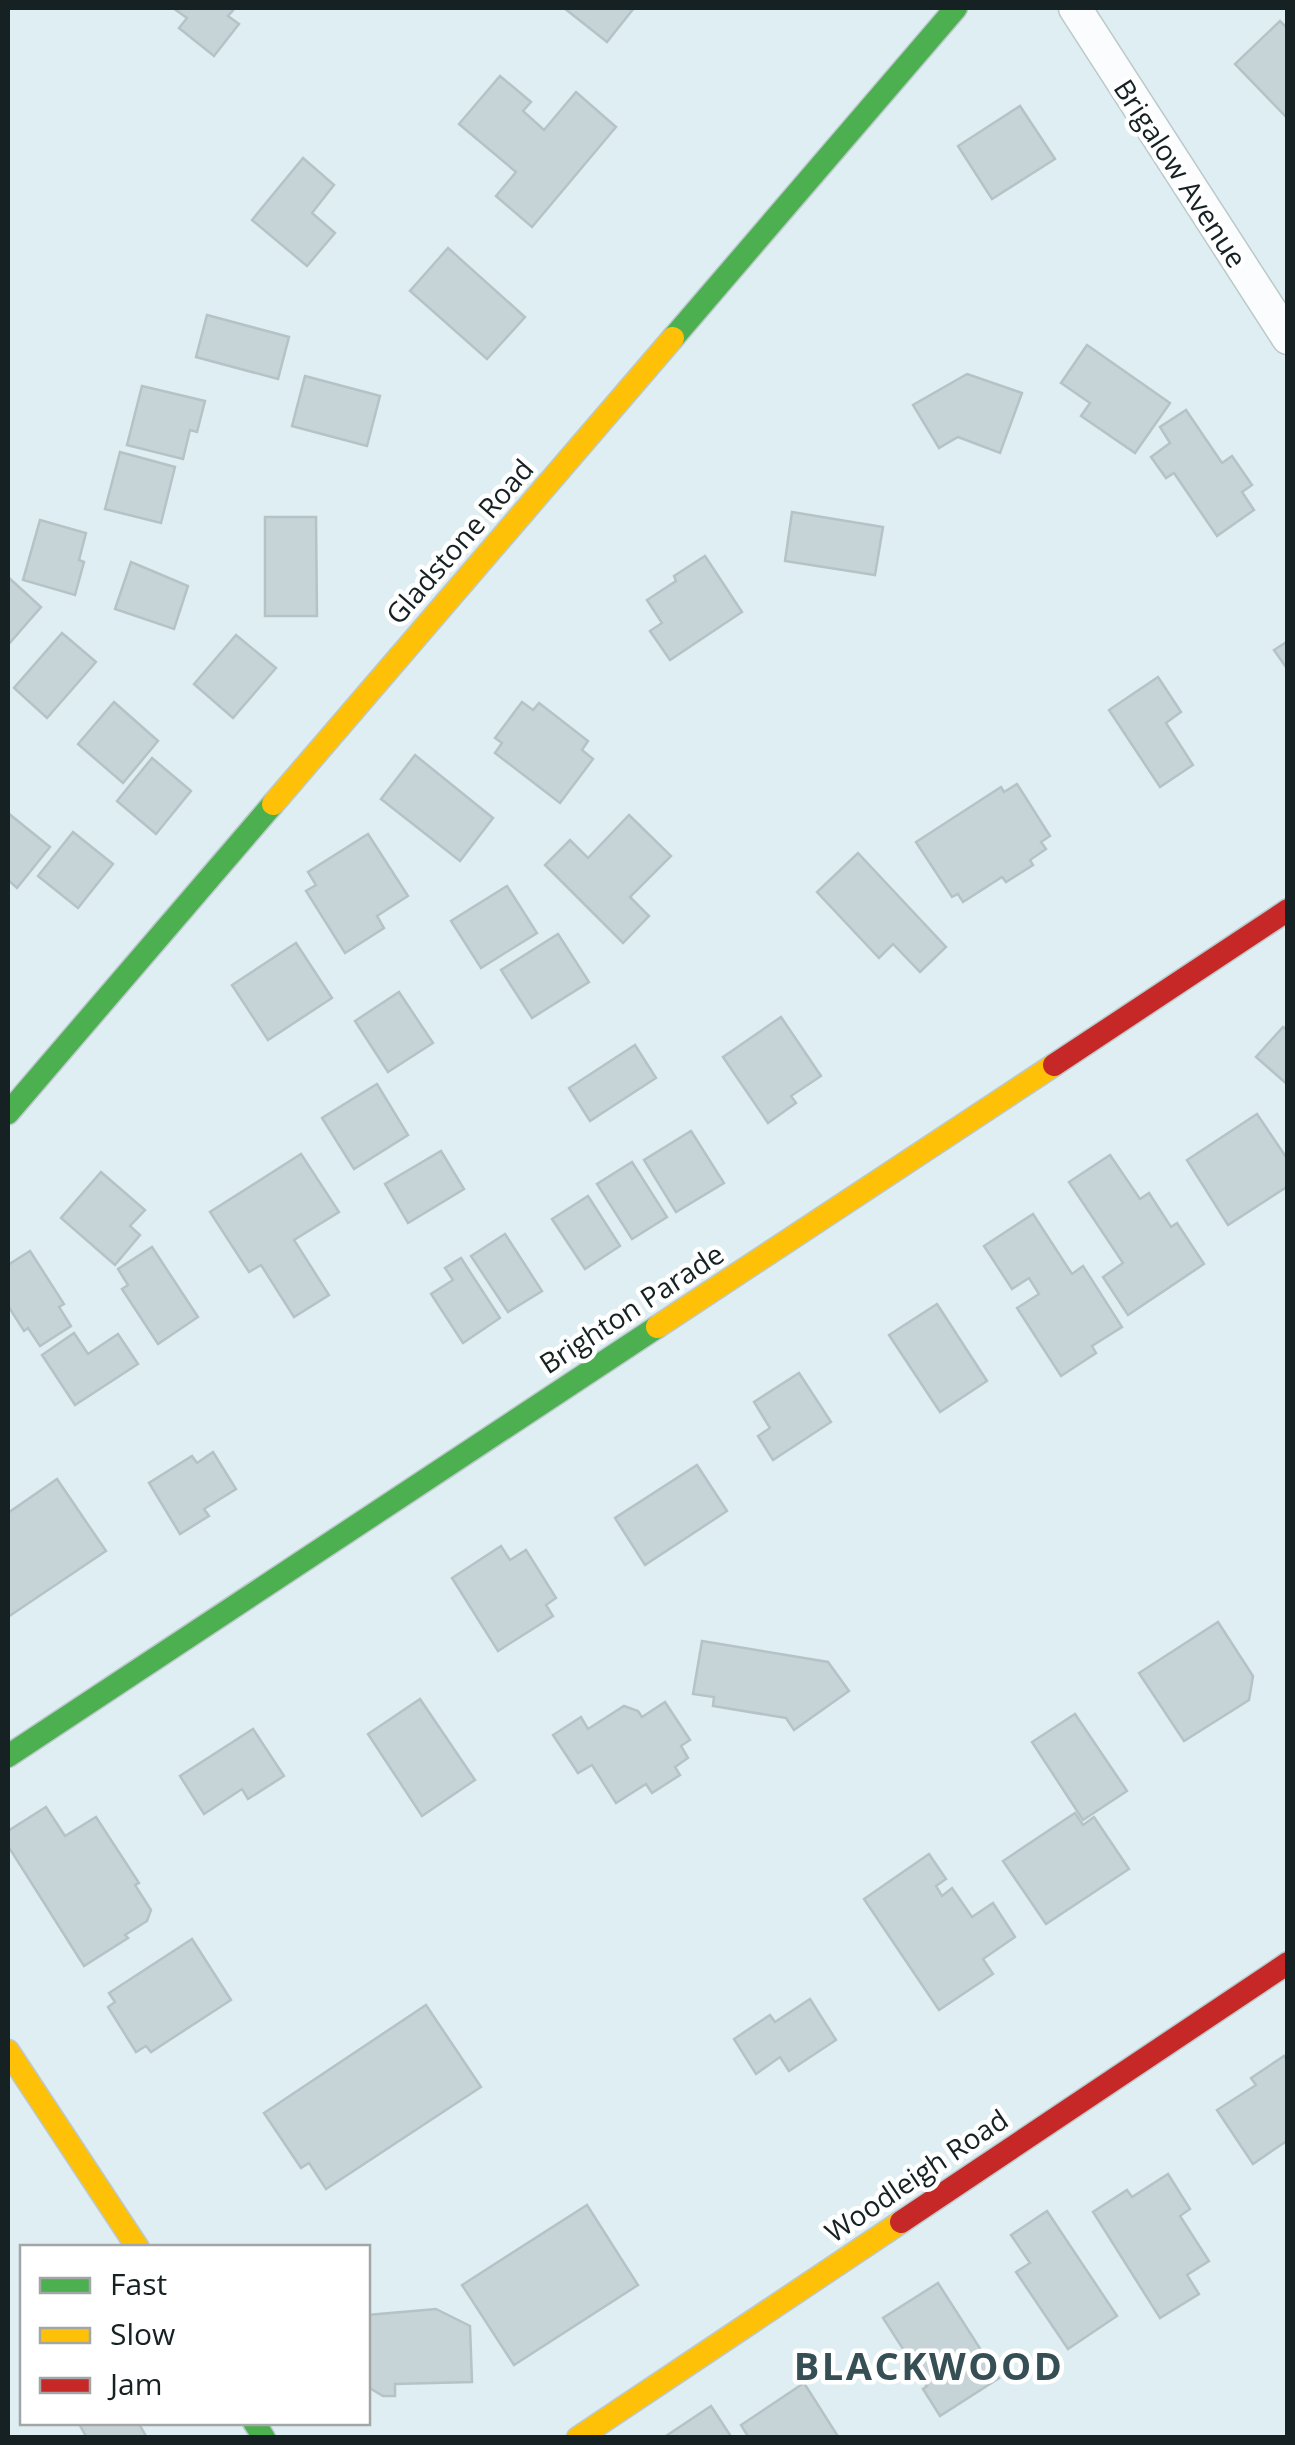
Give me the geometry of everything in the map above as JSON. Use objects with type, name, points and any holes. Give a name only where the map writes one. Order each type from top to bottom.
[{"type":"street","name":"Gladstone Road","points":[[8,1113],[956,8]]},
{"type":"street","name":"Brigalow Avenue","points":[[1075,8],[1288,338]]},
{"type":"street","name":"Brighton Parade","points":[[8,1756],[1288,910]]},
{"type":"street","name":"Woodleigh Road","points":[[578,2438],[1288,1962]]},
{"type":"street","points":[[8,2052],[136,2245]]},
{"type":"building","points":[[173,8],[235,8],[228,16],[239,24],[214,56],[179,28],[187,18]]},
{"type":"building","points":[[564,8],[634,8],[607,42]]},
{"type":"building","points":[[1280,21],[1288,29],[1288,119],[1235,64]]},
{"type":"building","points":[[500,76],[531,102],[523,111],[544,130],[576,92],[616,127],[532,227],[496,196],[516,172],[459,124]]},
{"type":"building","points":[[1020,106],[1055,159],[992,199],[958,146]]},
{"type":"building","points":[[303,158],[334,185],[312,213],[335,233],[307,266],[252,220]]},
{"type":"building","points":[[448,248],[525,317],[487,359],[410,291]]},
{"type":"building","points":[[207,315],[289,337],[278,379],[196,357]]},
{"type":"building","points":[[1087,345],[1170,403],[1135,453],[1081,416],[1090,403],[1061,383]]},
{"type":"building","points":[[967,374],[1022,393],[1000,453],[958,437],[939,448],[913,405]]},
{"type":"building","points":[[305,376],[380,396],[367,446],[292,426]]},
{"type":"building","points":[[142,386],[205,401],[197,432],[190,430],[183,459],[127,445]]},
{"type":"building","points":[[1186,410],[1222,463],[1232,456],[1252,485],[1242,492],[1254,510],[1217,536],[1174,473],[1166,478],[1151,457],[1170,443],[1160,427]]},
{"type":"building","points":[[120,452],[175,467],[161,523],[105,509]]},
{"type":"building","points":[[792,512],[883,527],[875,575],[785,561]]},
{"type":"building","points":[[265,517],[316,517],[317,616],[265,616]]},
{"type":"building","points":[[40,520],[86,533],[79,560],[84,562],[75,595],[23,580]]},
{"type":"building","points":[[705,556],[742,612],[670,660],[650,631],[662,623],[647,600]]},
{"type":"building","points":[[131,562],[188,586],[174,629],[115,609]]},
{"type":"building","points":[[8,577],[41,607],[8,645]]},
{"type":"building","points":[[62,633],[96,662],[47,718],[14,688]]},
{"type":"building","points":[[236,635],[276,668],[233,718],[194,684]]},
{"type":"building","points":[[1288,641],[1288,670],[1274,650]]},
{"type":"building","points":[[1158,677],[1181,712],[1166,723],[1193,765],[1160,787],[1109,710]]},
{"type":"building","points":[[114,702],[158,741],[123,783],[78,744]]},
{"type":"building","points":[[522,702],[533,710],[539,703],[588,741],[582,750],[593,759],[560,803],[495,753],[502,743],[495,738]]},
{"type":"building","points":[[415,755],[493,818],[460,861],[381,799]]},
{"type":"building","points":[[152,758],[191,791],[156,834],[117,801]]},
{"type":"building","points":[[1017,784],[1050,836],[1041,842],[1046,849],[1030,860],[1033,865],[1006,882],[1002,877],[963,902],[958,894],[952,897],[916,842],[1001,787],[1004,792]]},
{"type":"building","points":[[8,813],[50,847],[17,888],[8,880]]},
{"type":"building","points":[[629,815],[671,856],[630,897],[649,916],[623,943],[545,865],[570,840],[588,858]]},
{"type":"building","points":[[73,832],[113,864],[78,908],[38,876]]},
{"type":"building","points":[[368,834],[408,896],[377,916],[384,928],[345,953],[306,891],[316,885],[308,872]]},
{"type":"building","points":[[858,853],[946,947],[920,972],[893,944],[879,958],[817,892]]},
{"type":"building","points":[[507,886],[537,933],[481,968],[451,921]]},
{"type":"building","points":[[558,934],[589,982],[532,1018],[501,970]]},
{"type":"building","points":[[296,943],[332,998],[268,1040],[232,985]]},
{"type":"building","points":[[399,992],[433,1043],[388,1072],[355,1021]]},
{"type":"building","points":[[781,1017],[821,1076],[791,1096],[796,1103],[768,1123],[723,1057]]},
{"type":"building","points":[[1283,1027],[1288,1031],[1288,1085],[1256,1057]]},
{"type":"building","points":[[635,1045],[656,1078],[590,1121],[569,1088]]},
{"type":"building","points":[[377,1084],[408,1135],[354,1169],[322,1118]]},
{"type":"building","points":[[1257,1114],[1288,1160],[1288,1186],[1228,1225],[1187,1160]]},
{"type":"building","points":[[691,1131],[724,1183],[676,1212],[644,1160]]},
{"type":"building","points":[[441,1151],[464,1189],[408,1223],[385,1184]]},
{"type":"building","points":[[301,1154],[339,1212],[294,1240],[329,1295],[294,1317],[261,1265],[249,1272],[210,1212]]},
{"type":"building","points":[[1110,1155],[1140,1199],[1149,1193],[1171,1227],[1177,1223],[1204,1264],[1128,1315],[1103,1277],[1123,1263],[1069,1182]]},
{"type":"building","points":[[632,1162],[667,1217],[632,1239],[597,1184]]},
{"type":"building","points":[[101,1172],[145,1210],[130,1226],[140,1235],[115,1265],[61,1218]]},
{"type":"building","points":[[588,1196],[620,1246],[585,1269],[552,1219]]},
{"type":"building","points":[[1033,1214],[1072,1274],[1083,1266],[1122,1327],[1092,1346],[1096,1353],[1061,1376],[1017,1308],[1039,1294],[1029,1278],[1012,1289],[984,1246]]},
{"type":"building","points":[[505,1234],[542,1291],[508,1312],[471,1256]]},
{"type":"building","points":[[152,1247],[198,1317],[158,1344],[122,1289],[128,1285],[118,1269]]},
{"type":"building","points":[[30,1251],[64,1304],[59,1307],[71,1326],[40,1346],[28,1328],[24,1331],[8,1306],[8,1265]]},
{"type":"building","points":[[461,1258],[500,1318],[463,1343],[431,1294],[453,1280],[445,1268]]},
{"type":"building","points":[[937,1304],[987,1381],[940,1412],[889,1335]]},
{"type":"building","points":[[74,1333],[88,1354],[118,1334],[138,1364],[75,1405],[42,1355]]},
{"type":"building","points":[[799,1373],[831,1422],[773,1460],[758,1436],[770,1428],[754,1402]]},
{"type":"building","points":[[213,1452],[236,1489],[204,1509],[209,1516],[180,1534],[149,1483],[192,1456],[197,1463]]},
{"type":"building","points":[[697,1465],[727,1511],[645,1565],[615,1518]]},
{"type":"building","points":[[57,1479],[106,1551],[8,1617],[8,1513]]},
{"type":"building","points":[[501,1546],[510,1560],[526,1550],[556,1598],[546,1605],[553,1616],[498,1651],[452,1578]]},
{"type":"building","points":[[1218,1622],[1253,1676],[1249,1700],[1184,1741],[1139,1673]]},
{"type":"building","points":[[702,1641],[828,1662],[849,1691],[794,1730],[786,1718],[713,1706],[714,1697],[693,1694]]},
{"type":"building","points":[[420,1699],[475,1780],[422,1816],[368,1734]]},
{"type":"building","points":[[665,1702],[690,1740],[681,1746],[688,1758],[675,1767],[680,1775],[652,1793],[646,1784],[616,1803],[592,1765],[578,1773],[553,1735],[581,1717],[588,1729],[624,1706],[638,1711],[642,1717]]},
{"type":"building","points":[[1075,1714],[1127,1791],[1083,1820],[1032,1742]]},
{"type":"building","points":[[253,1729],[284,1776],[248,1799],[242,1789],[204,1814],[180,1776]]},
{"type":"building","points":[[46,1807],[65,1836],[96,1817],[139,1883],[135,1885],[151,1910],[147,1921],[125,1935],[128,1938],[84,1966],[8,1846],[8,1831]]},
{"type":"building","points":[[1075,1813],[1083,1825],[1094,1817],[1129,1869],[1046,1924],[1003,1861]]},
{"type":"building","points":[[929,1854],[946,1879],[936,1886],[942,1896],[952,1888],[972,1917],[993,1903],[1015,1937],[983,1959],[993,1974],[939,2010],[864,1899]]},
{"type":"building","points":[[192,1939],[231,2000],[151,2052],[146,2046],[136,2052],[108,2007],[115,2002],[109,1993]]},
{"type":"building","points":[[810,1999],[836,2040],[789,2071],[780,2057],[756,2074],[734,2039],[770,2015],[775,2022]]},
{"type":"building","points":[[426,2005],[481,2087],[326,2189],[309,2163],[301,2168],[264,2113]]},
{"type":"building","points":[[1284,2056],[1288,2062],[1288,2140],[1253,2164],[1217,2110],[1256,2085],[1251,2078]]},
{"type":"building","points":[[1168,2174],[1190,2209],[1180,2216],[1209,2261],[1187,2275],[1199,2294],[1160,2318],[1093,2212],[1127,2190],[1132,2197]]},
{"type":"building","points":[[587,2205],[638,2285],[514,2365],[462,2285]]},
{"type":"building","points":[[1047,2211],[1117,2316],[1068,2349],[1016,2272],[1030,2263],[1011,2235]]},
{"type":"building","points":[[938,2283],[999,2378],[940,2416],[923,2389],[927,2386],[883,2318]]},
{"type":"building","points":[[436,2309],[470,2326],[472,2382],[395,2384],[395,2396],[383,2396],[370,2388],[370,2315]]},
{"type":"building","points":[[804,2383],[839,2438],[749,2438],[741,2425]]},
{"type":"building","points":[[711,2406],[732,2438],[663,2438]]},
{"type":"building","points":[[80,2425],[140,2425],[147,2438],[87,2438]]},
{"type":"traffic: fast","points":[[673,338],[956,8]]},
{"type":"traffic: fast","points":[[8,1113],[273,804]]},
{"type":"traffic: fast","points":[[8,1756],[657,1327]]},
{"type":"traffic: fast","points":[[256,2425],[264,2438]]},
{"type":"traffic: slow","points":[[273,804],[673,338]]},
{"type":"traffic: slow","points":[[657,1327],[1054,1065]]},
{"type":"traffic: slow","points":[[8,2051],[136,2245]]},
{"type":"traffic: slow","points":[[578,2438],[901,2222]]},
{"type":"traffic: jam","points":[[1054,1065],[1288,910]]},
{"type":"traffic: jam","points":[[901,2222],[1288,1963]]},
{"type":"district","name":"BLACKWOOD","points":[[929,2365]]}]
